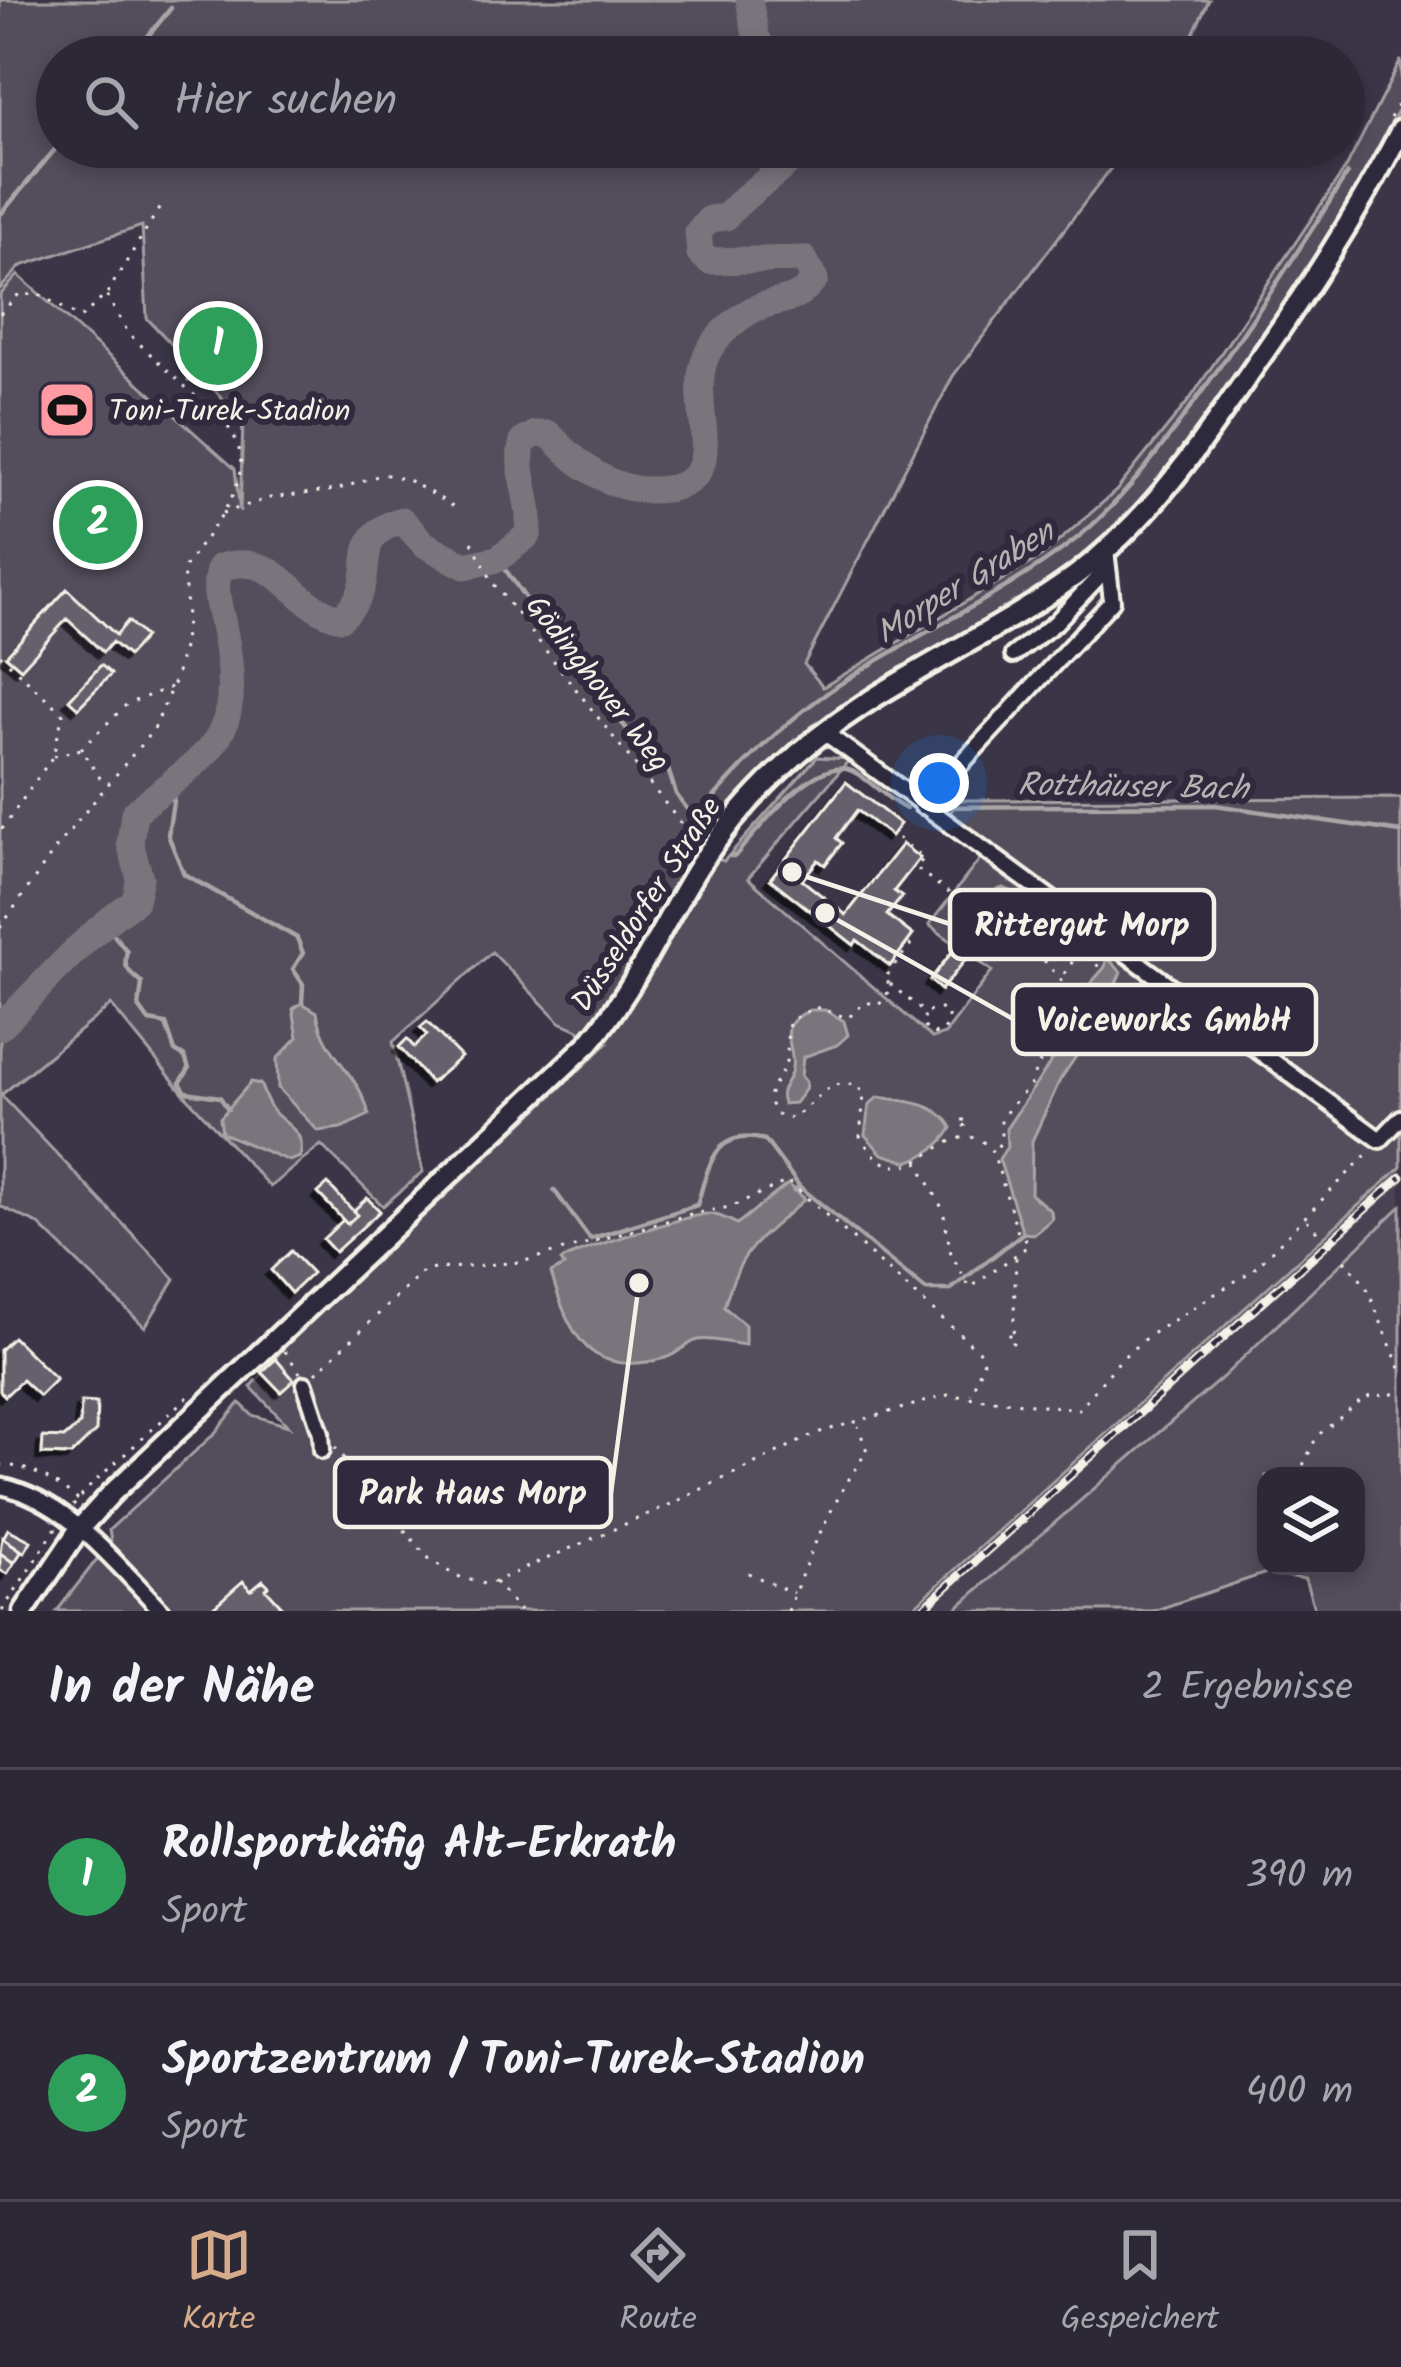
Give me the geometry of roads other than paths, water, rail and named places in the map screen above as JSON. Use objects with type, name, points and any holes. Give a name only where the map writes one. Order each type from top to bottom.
[{"type":"main road","name":"Düsseldorfer Straße","points":[[24,1611],[72,1522],[589,1043],[636,979],[719,838],[772,778],[869,699],[1106,559],[1191,458],[1318,274],[1395,125]]},
{"type":"street","points":[[1012,655],[1054,623],[1106,559]]},
{"type":"street","points":[[922,806],[1112,601],[1106,559]]},
{"type":"street","points":[[824,732],[1381,1140],[1401,1118]]},
{"type":"street","points":[[302,1377],[322,1450]]},
{"type":"street","points":[[0,1486],[72,1522],[162,1611]]},
{"type":"waterway","points":[[749,0],[756,36]]},
{"type":"waterway","points":[[148,36],[171,8]]},
{"type":"waterway","points":[[0,215],[39,168]]},
{"type":"waterway","points":[[0,1027],[81,945],[135,901],[140,878],[130,843],[134,813],[203,756],[226,720],[230,668],[217,591],[220,567],[258,566],[323,612],[341,618],[362,588],[373,538],[402,520],[424,544],[465,566],[498,559],[528,535],[521,452],[523,441],[536,434],[549,434],[607,480],[635,489],[679,486],[696,475],[703,458],[702,368],[711,347],[746,313],[793,297],[815,279],[804,259],[709,261],[700,253],[698,232],[710,219],[726,217],[782,168]]},
{"type":"waterway","name":"Morper Graben","points":[[696,818],[754,754],[820,698],[1046,561],[1113,505],[1206,386],[1347,174]]},
{"type":"waterway","name":"Rotthäuser Bach","points":[[498,559],[549,632],[570,645],[587,665],[586,678],[647,754],[668,769],[676,794],[688,810]]},
{"type":"waterway","name":"Rotthäuser Bach","points":[[730,856],[805,784],[837,769],[859,775],[906,809]]},
{"type":"waterway","points":[[170,783],[174,795],[168,835],[184,874],[297,938],[303,953],[293,969],[303,984],[302,1003]]},
{"type":"waterway","name":"Rotthäuser Bach","points":[[935,807],[1215,805],[1401,832]]},
{"type":"waterway","points":[[104,923],[127,951],[128,970],[142,983],[139,1007],[149,1021],[166,1024],[175,1051],[185,1057],[189,1069],[180,1083],[186,1092],[220,1097],[228,1109]]},
{"type":"waterway","points":[[554,1190],[590,1239],[697,1205],[716,1153],[735,1139],[748,1137],[765,1140],[800,1187]]},
{"type":"waterway","points":[[794,1190],[800,1187],[926,1290],[950,1290],[1023,1233]]},
{"type":"railway","points":[[920,1611],[1401,1177]]},
{"type":"place","name":"Rollsportkäfig Alt-Erkrath","points":[[218,346]]},
{"type":"place","name":"Toni-Turek-Stadion","points":[[67,410]]},
{"type":"place","name":"Sportzentrum / Toni-Turek-Stadion","points":[[98,525]]},
{"type":"place","name":"Rittergut Morp","points":[[792,872]]},
{"type":"place","name":"Voiceworks GmbH","points":[[825,913]]},
{"type":"place","name":"Park Haus Morp","points":[[639,1283]]}]
